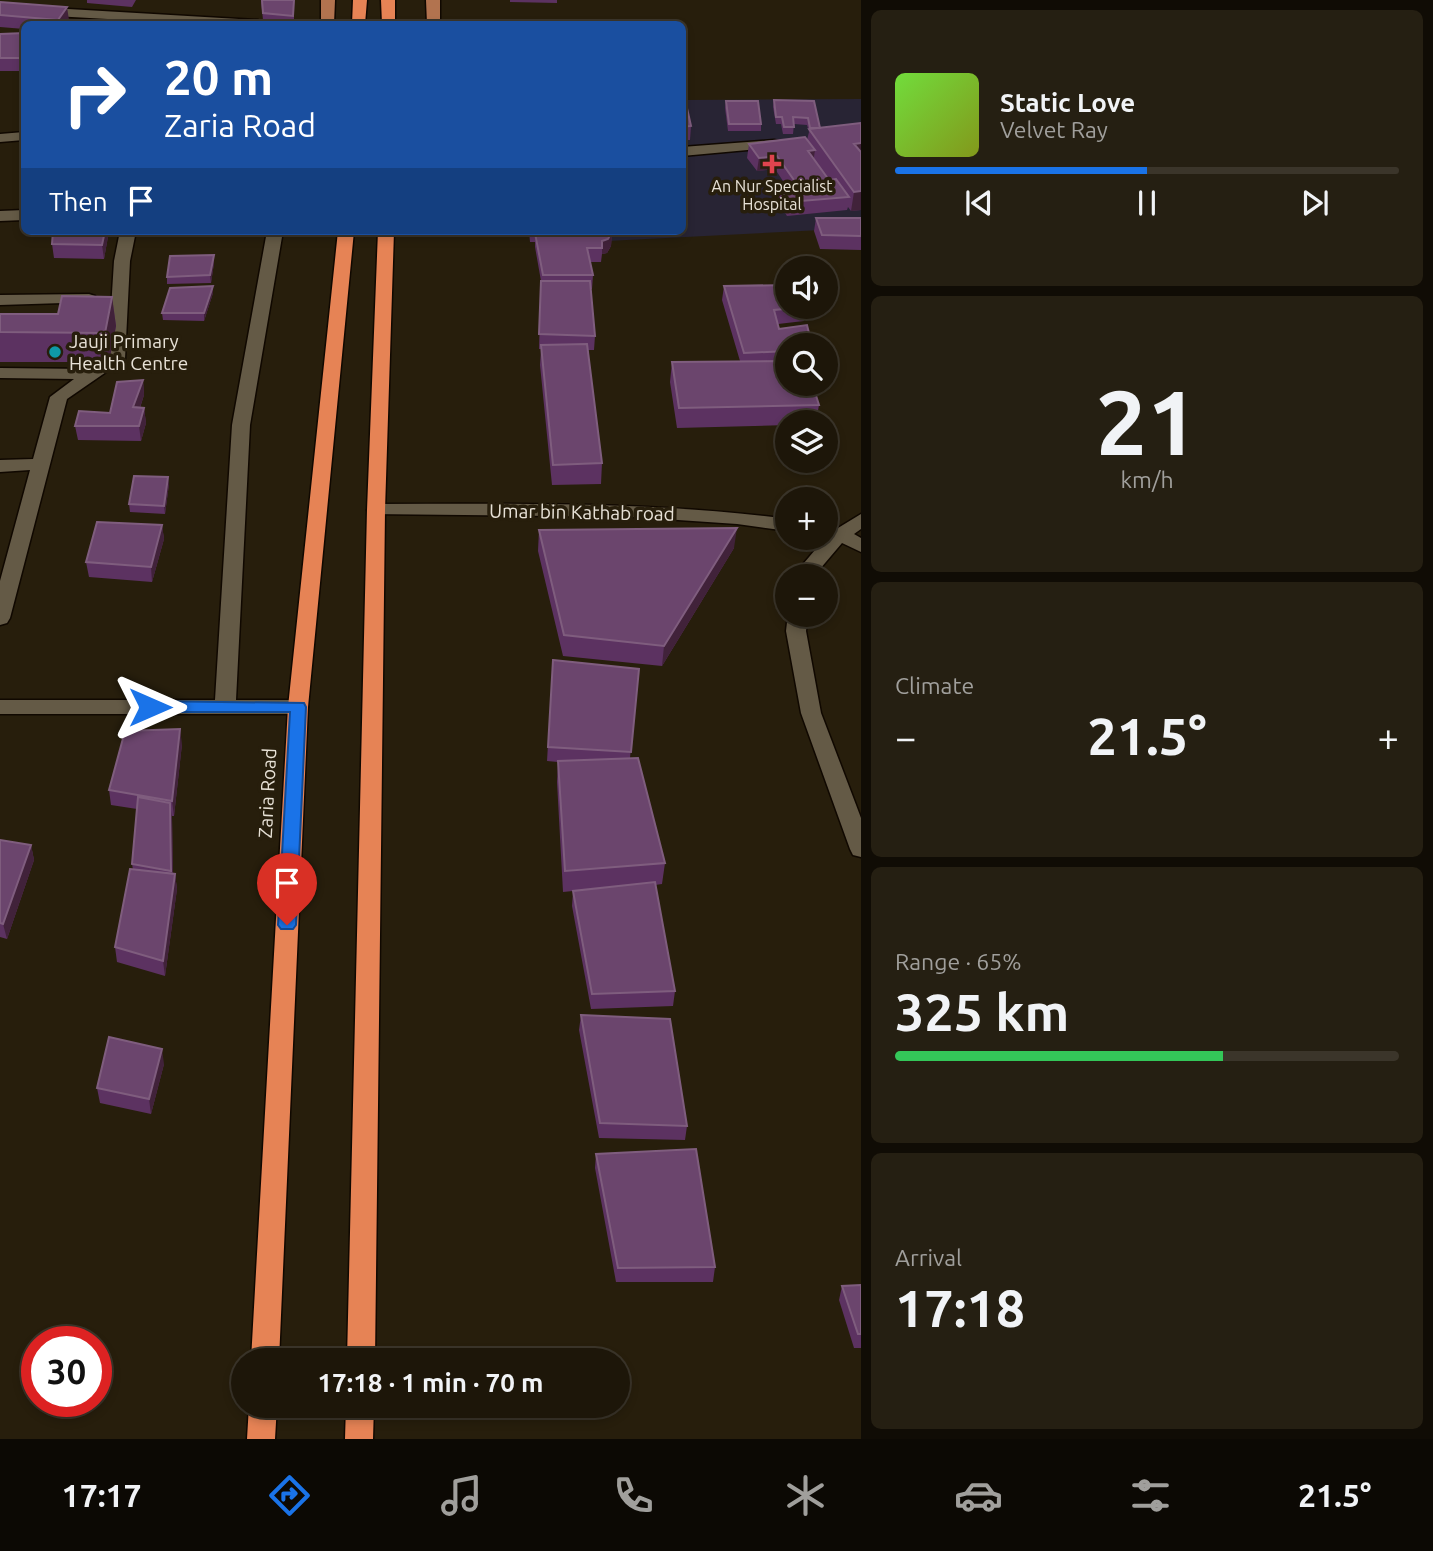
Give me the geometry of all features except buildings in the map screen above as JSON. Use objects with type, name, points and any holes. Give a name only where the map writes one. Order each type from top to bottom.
[{"type":"highway","points":[[359,21],[360,0]]},
{"type":"highway","points":[[388,0],[389,21]]},
{"type":"highway","name":"Zaria Road","points":[[266,1348],[298,707],[346,235]]},
{"type":"highway","points":[[361,1348],[376,510],[386,235]]},
{"type":"highway","points":[[261,1439],[262,1418]]},
{"type":"highway","points":[[359,1439],[360,1418]]},
{"type":"main road","points":[[328,0],[328,21]]},
{"type":"main road","points":[[433,0],[434,21]]},
{"type":"street","points":[[0,9],[159,21]]},
{"type":"street","points":[[0,138],[21,136]]},
{"type":"street","points":[[686,152],[787,143]]},
{"type":"street","points":[[0,216],[21,215]]},
{"type":"street","points":[[0,618],[59,397],[116,359],[122,261],[127,235]]},
{"type":"street","points":[[225,707],[241,425],[274,235]]},
{"type":"street","points":[[0,300],[119,298]]},
{"type":"street","points":[[0,373],[93,374]]},
{"type":"street","points":[[0,466],[40,464]]},
{"type":"street","name":"Umar bin Kathab road","points":[[376,510],[644,511],[736,517],[775,523]]},
{"type":"street","points":[[838,531],[861,520]]},
{"type":"street","points":[[838,535],[861,546]]},
{"type":"street","points":[[813,564],[824,550]]},
{"type":"street","points":[[796,627],[811,713],[861,849]]},
{"type":"street","points":[[0,707],[298,707]]},
{"type":"shaded area","name":"An Nur Specialist Hospital","points":[[861,99],[861,228],[568,243],[568,235],[686,235],[686,100]]},
{"type":"place","name":"An Nur Specialist Hospital","points":[[772,164]]},
{"type":"place","name":"Jauji Primary Health Centre","points":[[55,352]]},
{"type":"route","points":[[150,707],[298,707],[287,925]]}]
